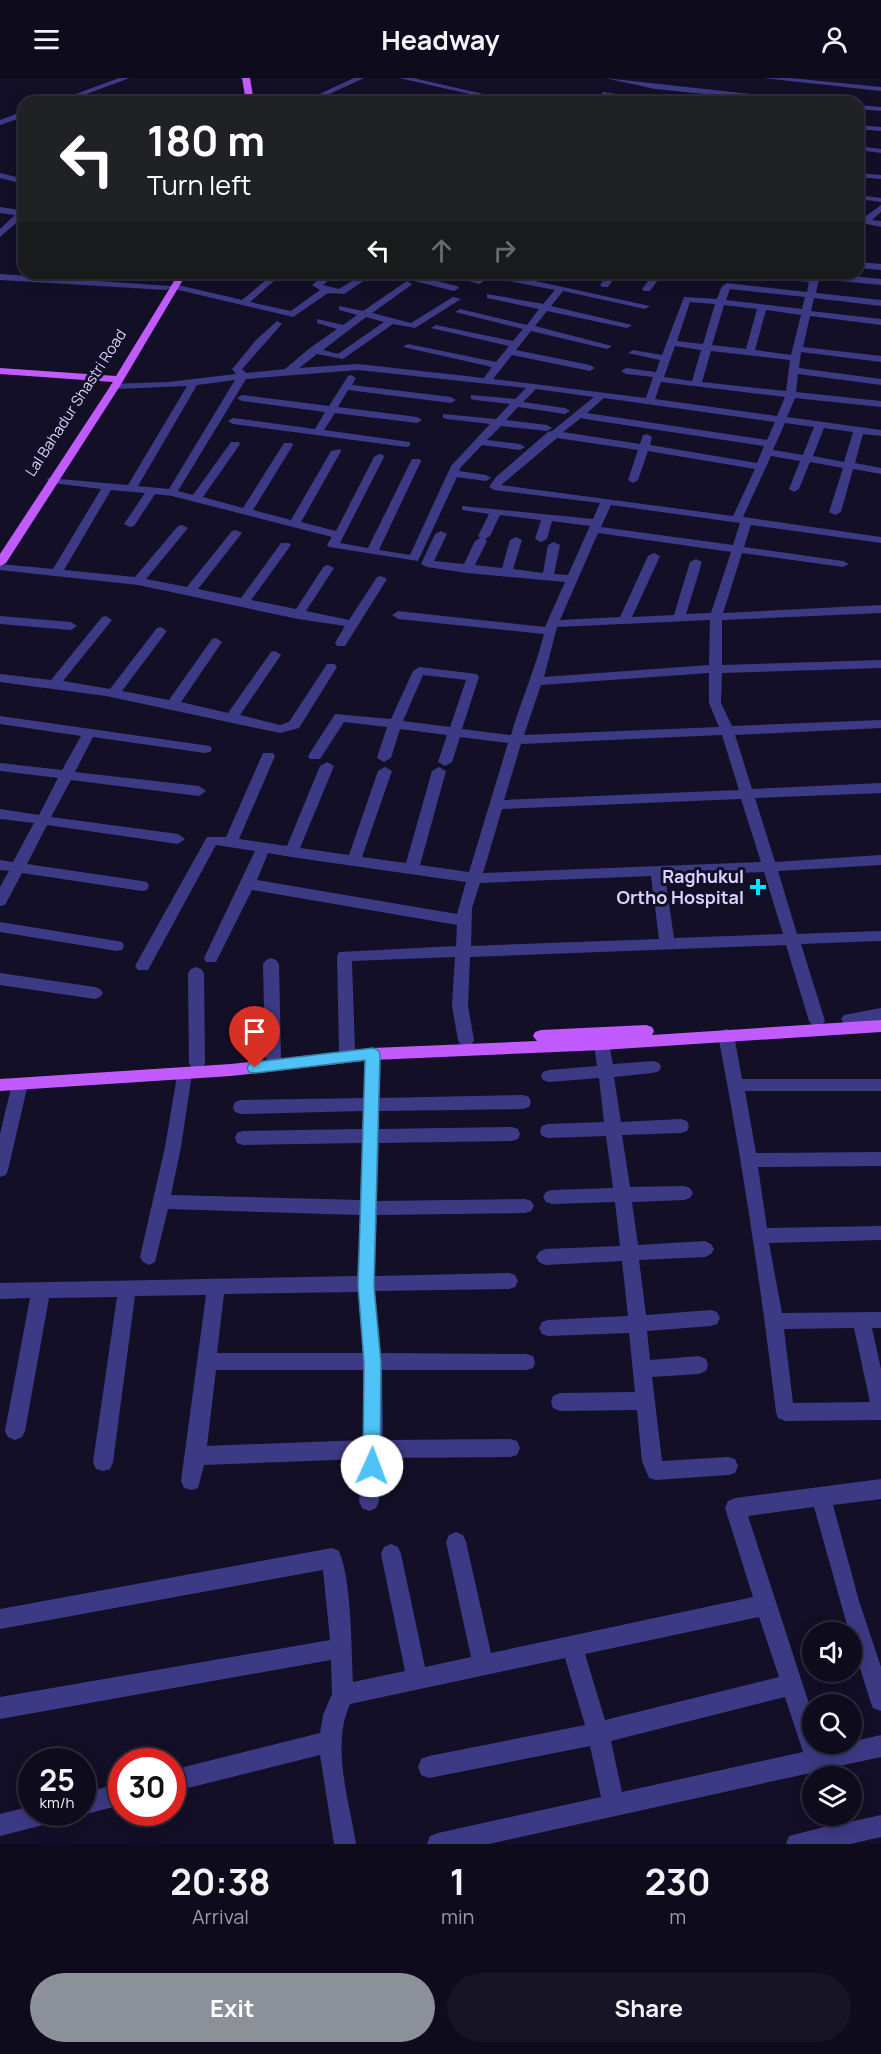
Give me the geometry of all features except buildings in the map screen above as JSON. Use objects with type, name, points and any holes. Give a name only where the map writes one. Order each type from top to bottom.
[{"type":"main road","points":[[240,78],[242,96]]},
{"type":"main road","points":[[246,78],[249,96]]},
{"type":"main road","points":[[0,565],[114,381],[173,279]]},
{"type":"main road","points":[[170,287],[177,279]]},
{"type":"main road","points":[[0,371],[114,381]]},
{"type":"main road","name":"Lal Bahadur Shastri Road","points":[[0,548],[114,381]]},
{"type":"main road","points":[[0,1085],[467,1044],[602,1044],[726,1035],[850,1023],[881,1015]]},
{"type":"main road","points":[[0,1076],[191,1068],[347,1050],[817,1021],[850,1023]]},
{"type":"street","points":[[75,96],[126,78]]},
{"type":"street","points":[[320,96],[360,78]]},
{"type":"street","points":[[403,78],[483,96]]},
{"type":"street","points":[[609,78],[655,87],[746,96]]},
{"type":"street","points":[[647,96],[659,78]]},
{"type":"street","points":[[767,78],[881,89]]},
{"type":"street","points":[[798,96],[805,80]]},
{"type":"street","points":[[603,94],[614,96]]},
{"type":"street","points":[[864,108],[881,110]]},
{"type":"street","points":[[0,123],[18,116]]},
{"type":"street","points":[[864,128],[881,129]]},
{"type":"street","points":[[864,149],[881,151]]},
{"type":"street","points":[[0,175],[18,178]]},
{"type":"street","points":[[864,176],[881,177]]},
{"type":"street","points":[[864,198],[881,200]]},
{"type":"street","points":[[864,221],[881,208]]},
{"type":"street","points":[[0,210],[18,212]]},
{"type":"street","points":[[0,234],[18,217]]},
{"type":"street","points":[[864,223],[881,224]]},
{"type":"street","points":[[864,266],[881,267]]},
{"type":"street","points":[[0,277],[18,278]]},
{"type":"street","points":[[34,279],[170,287],[293,314],[326,290]]},
{"type":"street","points":[[243,303],[272,279]]},
{"type":"street","points":[[325,279],[317,285],[326,290],[342,292],[362,279]]},
{"type":"street","points":[[417,279],[454,288]]},
{"type":"street","points":[[471,279],[479,281]]},
{"type":"street","points":[[512,279],[645,306]]},
{"type":"street","points":[[605,285],[610,279]]},
{"type":"street","points":[[647,290],[655,279]]},
{"type":"street","points":[[696,384],[729,279]]},
{"type":"street","points":[[813,279],[796,353],[791,394],[742,520],[738,549],[716,616],[714,669],[715,703],[727,730],[817,1021]]},
{"type":"street","points":[[848,279],[881,282]]},
{"type":"street","points":[[288,372],[313,350],[407,284]]},
{"type":"street","points":[[726,286],[881,303]]},
{"type":"street","points":[[486,381],[561,288]]},
{"type":"street","points":[[490,296],[627,325]]},
{"type":"street","points":[[342,308],[412,326],[456,299]]},
{"type":"street","points":[[633,480],[650,426],[658,377],[687,299],[881,322]]},
{"type":"street","points":[[750,351],[762,307]]},
{"type":"street","points":[[460,312],[607,346]]},
{"type":"street","points":[[320,321],[344,328]]},
{"type":"street","points":[[313,350],[340,357],[391,321]]},
{"type":"street","points":[[243,376],[237,369],[278,324]]},
{"type":"street","points":[[436,328],[590,368]]},
{"type":"street","points":[[671,343],[750,351],[881,359]]},
{"type":"street","points":[[408,347],[498,365]]},
{"type":"street","points":[[633,353],[664,358]]},
{"type":"street","points":[[114,381],[194,382],[357,367],[533,386],[600,397],[881,433]]},
{"type":"street","points":[[318,432],[357,367]]},
{"type":"street","points":[[794,370],[881,382]]},
{"type":"street","points":[[626,371],[696,384],[881,404]]},
{"type":"street","points":[[172,493],[243,376]]},
{"type":"street","points":[[131,489],[194,382]]},
{"type":"street","points":[[379,457],[333,545],[414,559],[456,466],[533,386]]},
{"type":"street","points":[[345,387],[451,400]]},
{"type":"street","points":[[475,397],[565,411]]},
{"type":"street","points":[[600,397],[550,431],[494,487],[881,540]]},
{"type":"street","points":[[242,398],[417,420]]},
{"type":"street","points":[[447,416],[499,422],[761,467]]},
{"type":"street","points":[[585,416],[718,435],[807,459],[881,471]]},
{"type":"street","points":[[233,421],[406,444]]},
{"type":"street","points":[[794,489],[820,425]]},
{"type":"street","points":[[835,512],[859,430]]},
{"type":"street","points":[[479,442],[520,447]]},
{"type":"street","points":[[196,499],[235,444]]},
{"type":"street","points":[[246,512],[288,445]]},
{"type":"street","points":[[294,525],[336,451]]},
{"type":"street","points":[[372,552],[416,461]]},
{"type":"street","points":[[454,473],[486,478]]},
{"type":"street","points":[[52,480],[172,493],[339,535]]},
{"type":"street","points":[[58,571],[108,486]]},
{"type":"street","points":[[130,524],[152,491]]},
{"type":"street","points":[[467,1044],[460,1006],[465,908],[516,740],[543,667],[552,628],[607,501]]},
{"type":"street","points":[[466,508],[548,517],[843,564]]},
{"type":"street","points":[[467,570],[496,511]]},
{"type":"street","points":[[541,539],[548,517]]},
{"type":"street","points":[[138,581],[182,528]]},
{"type":"street","points":[[189,593],[236,533]]},
{"type":"street","points":[[441,534],[427,564],[467,570],[572,579]]},
{"type":"street","points":[[506,573],[516,540]]},
{"type":"street","points":[[243,603],[285,545]]},
{"type":"street","points":[[548,576],[554,545]]},
{"type":"street","points":[[624,621],[654,556]]},
{"type":"street","points":[[679,618],[696,562]]},
{"type":"street","points":[[0,565],[138,581],[298,615],[352,624]]},
{"type":"street","points":[[298,615],[328,568]]},
{"type":"street","points":[[341,643],[381,579]]},
{"type":"street","points":[[398,615],[552,628],[624,621],[881,609]]},
{"type":"street","points":[[0,620],[71,626]]},
{"type":"street","points":[[56,682],[106,620]]},
{"type":"street","points":[[114,692],[161,631]]},
{"type":"street","points":[[173,704],[216,642]]},
{"type":"street","points":[[232,717],[275,655]]},
{"type":"street","points":[[536,681],[714,669],[881,664]]},
{"type":"street","points":[[0,678],[56,682],[114,692],[288,729],[294,725],[331,667]]},
{"type":"street","points":[[354,860],[385,765],[395,724],[419,671],[473,677],[442,767],[412,868]]},
{"type":"street","points":[[315,756],[340,717],[516,740],[881,724]]},
{"type":"street","points":[[0,720],[205,749]]},
{"type":"street","points":[[0,901],[88,734]]},
{"type":"street","points":[[231,842],[268,756]]},
{"type":"street","points":[[291,852],[327,766]]},
{"type":"street","points":[[0,767],[199,791]]},
{"type":"street","points":[[496,805],[881,788]]},
{"type":"street","points":[[0,814],[178,839]]},
{"type":"street","points":[[143,966],[212,840],[474,878],[768,867],[881,860]]},
{"type":"street","points":[[212,958],[264,847]]},
{"type":"street","points":[[0,865],[142,886]]},
{"type":"street","points":[[657,870],[667,945]]},
{"type":"street","points":[[248,884],[465,921]]},
{"type":"street","points":[[0,927],[117,946]]},
{"type":"street","points":[[347,1050],[344,956],[881,936]]},
{"type":"street","points":[[271,964],[273,1057]]},
{"type":"street","points":[[149,1257],[191,1068],[196,973]]},
{"type":"street","points":[[0,979],[95,993]]},
{"type":"street","points":[[850,1023],[881,1027]]},
{"type":"street","points":[[726,1035],[774,1321],[785,1412],[881,1411],[861,1320]]},
{"type":"street","points":[[602,1044],[630,1254],[652,1461],[656,1471],[728,1466]]},
{"type":"street","points":[[369,1501],[373,1449],[373,1363],[366,1286],[373,1054]]},
{"type":"street","points":[[549,1076],[653,1067]]},
{"type":"street","points":[[1,1165],[6,1123],[20,1084]]},
{"type":"street","points":[[735,1085],[881,1085]]},
{"type":"street","points":[[241,1107],[524,1102]]},
{"type":"street","points":[[548,1131],[681,1126]]},
{"type":"street","points":[[243,1138],[512,1134]]},
{"type":"street","points":[[748,1160],[881,1159]]},
{"type":"street","points":[[552,1197],[684,1193]]},
{"type":"street","points":[[161,1202],[368,1208],[525,1206]]},
{"type":"street","points":[[759,1236],[881,1233]]},
{"type":"street","points":[[545,1257],[705,1249]]},
{"type":"street","points":[[0,1291],[366,1286],[509,1281]]},
{"type":"street","points":[[191,1481],[209,1361],[216,1287]]},
{"type":"street","points":[[103,1462],[127,1289]]},
{"type":"street","points":[[15,1431],[41,1290]]},
{"type":"street","points":[[548,1328],[711,1318]]},
{"type":"street","points":[[774,1321],[881,1320]]},
{"type":"street","points":[[209,1361],[526,1362]]},
{"type":"street","points":[[642,1369],[699,1365]]},
{"type":"street","points":[[560,1402],[645,1401]]},
{"type":"street","points":[[196,1456],[373,1449],[510,1448]]},
{"type":"street","points":[[818,1766],[735,1508],[881,1489]]},
{"type":"street","points":[[821,1496],[849,1601],[881,1700]]},
{"type":"street","points":[[456,1542],[483,1665]]},
{"type":"street","points":[[391,1554],[417,1679]]},
{"type":"street","points":[[0,1619],[332,1558],[342,1648],[343,1695],[334,1715],[329,1742],[345,1844]]},
{"type":"street","points":[[343,1695],[765,1605]]},
{"type":"street","points":[[572,1646],[598,1733],[614,1805]]},
{"type":"street","points":[[0,1708],[342,1648]]},
{"type":"street","points":[[429,1767],[598,1733],[791,1685]]},
{"type":"street","points":[[186,1778],[329,1742]]},
{"type":"street","points":[[827,1766],[881,1746]]},
{"type":"street","points":[[438,1844],[614,1805],[802,1772]]},
{"type":"street","points":[[0,1825],[18,1820]]},
{"type":"street","points":[[797,1844],[836,1826]]},
{"type":"street","points":[[862,1826],[881,1826]]},
{"type":"place","name":"Raghukul Ortho Hospital","points":[[758,887]]},
{"type":"route","points":[[255,1068],[373,1054],[366,1286],[373,1363],[372,1466]]}]
